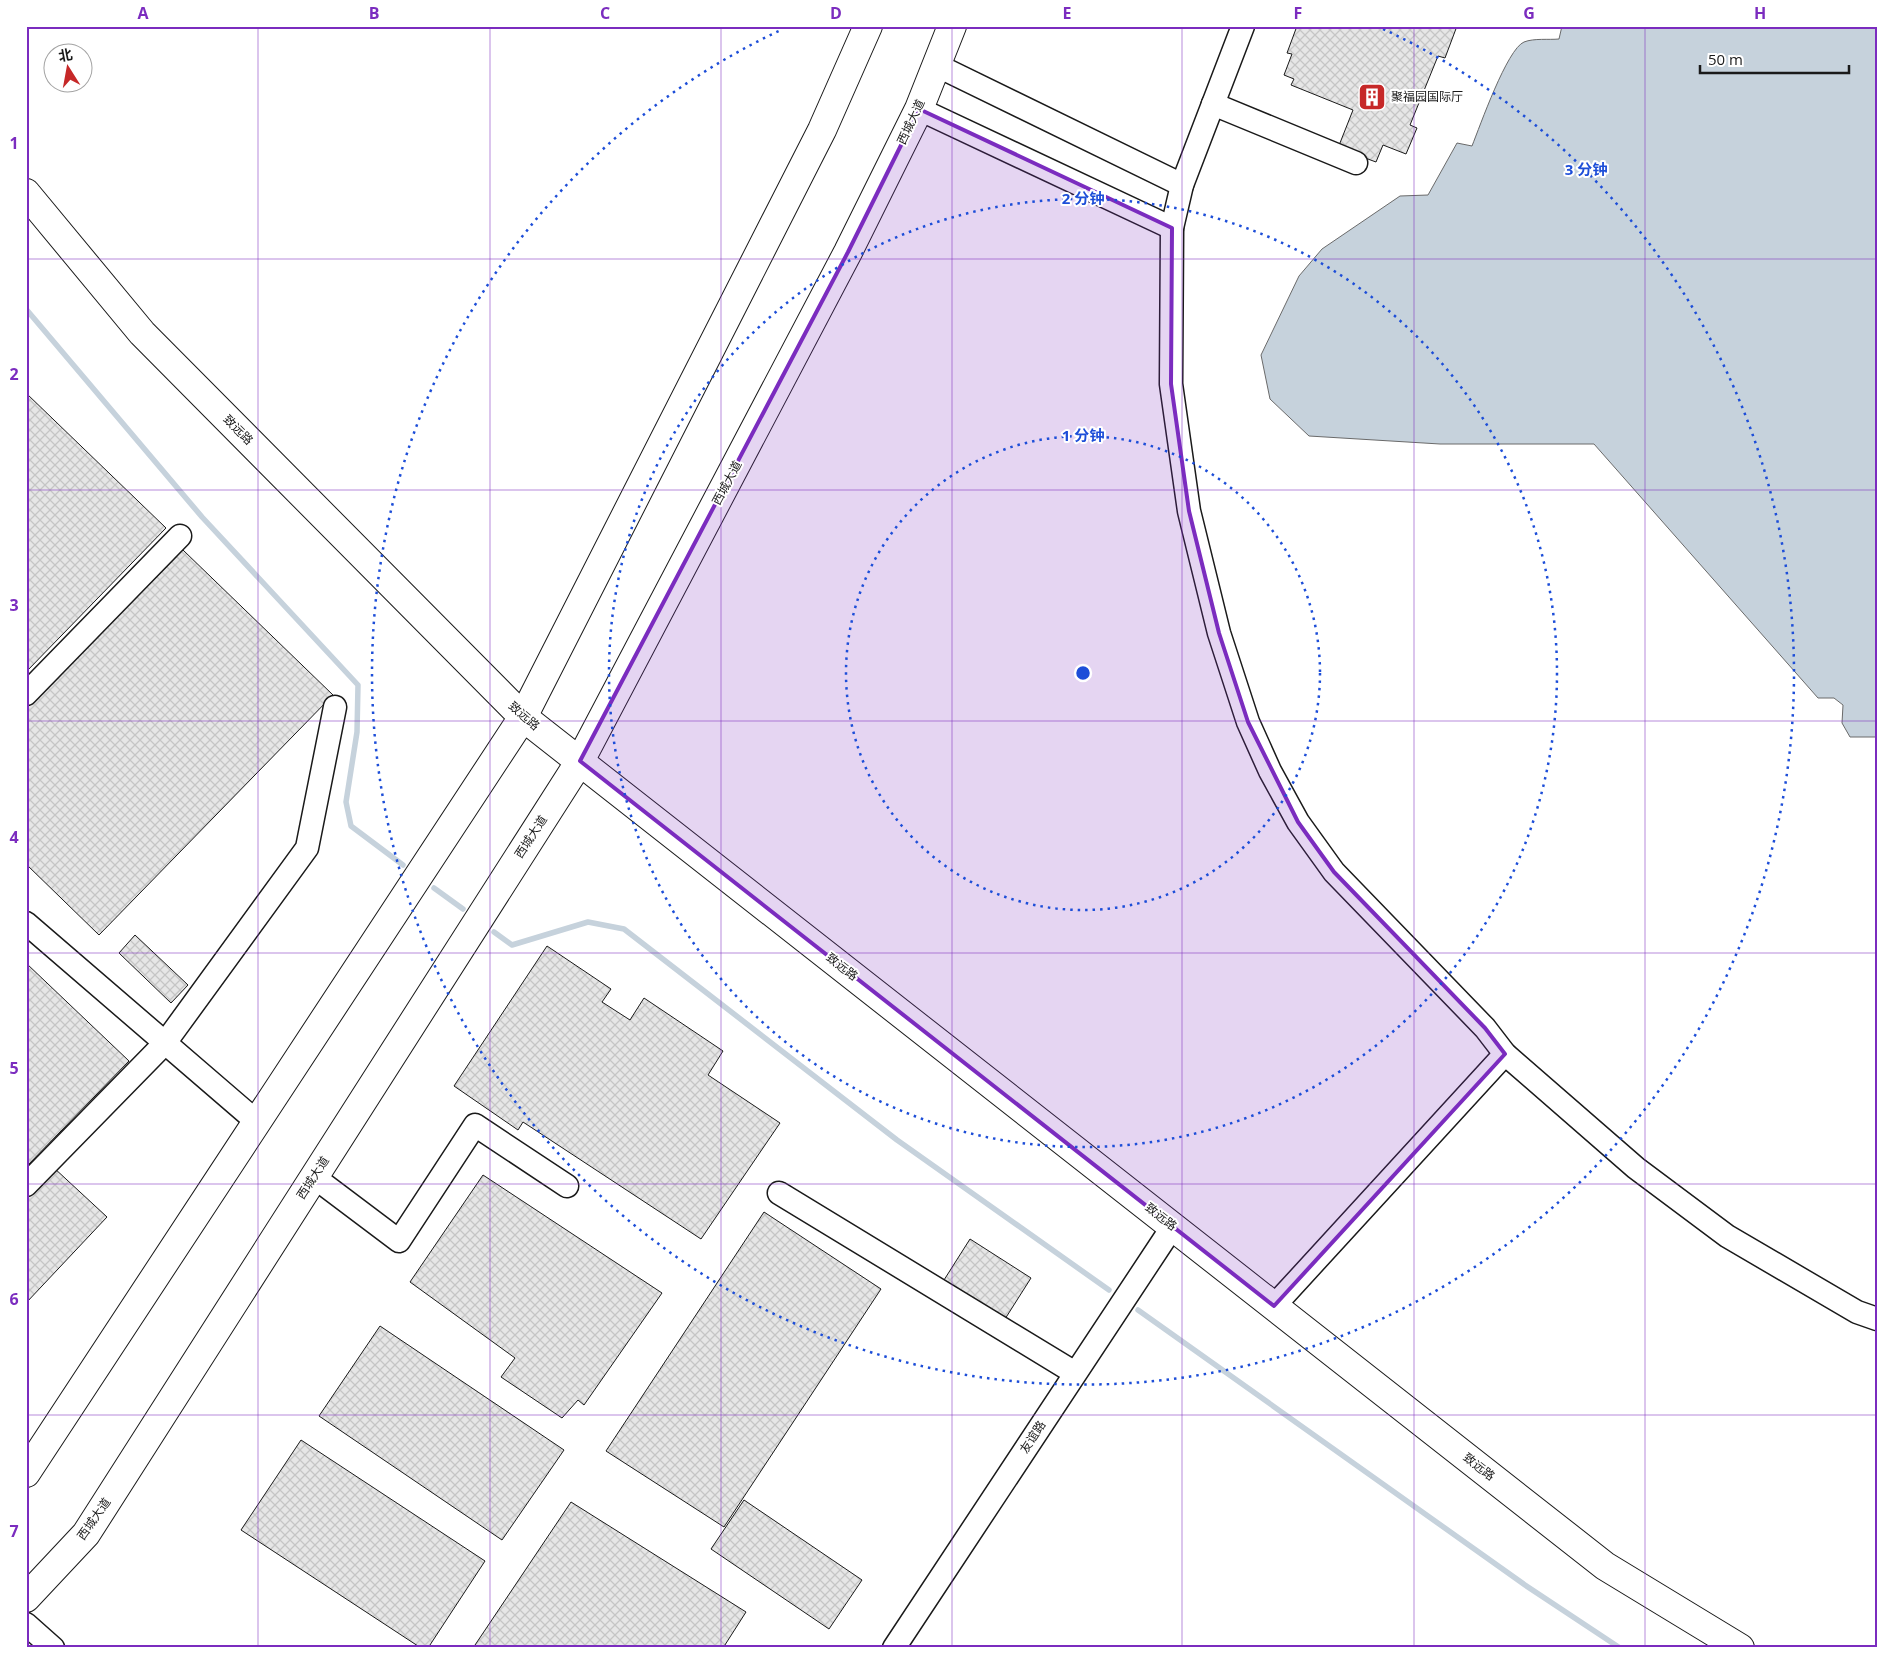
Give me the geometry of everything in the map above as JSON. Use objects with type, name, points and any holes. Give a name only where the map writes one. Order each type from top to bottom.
[{"type":"main road","points":[[26,1473],[523,717],[822,130],[868,26]]},
{"type":"main road","name":"西城大道","points":[[26,1598],[86,1534],[580,761],[848,252],[919,109],[952,26]]},
{"type":"main road","name":"致远路","points":[[26,193],[142,333],[523,717],[1605,1566],[1740,1648]]},
{"type":"street","points":[[1243,26],[1182,185],[1172,228],[1171,384],[1189,511],[1219,633],[1248,722],[1270,771],[1298,822],[1334,872],[1485,1028],[1505,1054],[1636,1168],[1727,1236],[1857,1312],[1877,1318]]},
{"type":"street","points":[[936,65],[1182,185]]},
{"type":"street","points":[[1213,104],[1356,163]]},
{"type":"street","points":[[919,109],[1172,228]]},
{"type":"street","points":[[26,694],[180,536]]},
{"type":"street","points":[[26,1185],[165,1043],[307,848],[335,707]]},
{"type":"street","points":[[26,923],[257,1122]]},
{"type":"street","points":[[1274,1306],[1505,1054]]},
{"type":"street","points":[[314,1177],[399,1241],[475,1125],[568,1186]]},
{"type":"street","points":[[779,1193],[1076,1373]]},
{"type":"street","name":"友谊路","points":[[894,1648],[1173,1226]]},
{"type":"street","points":[[26,1624],[53,1648]]},
{"type":"highlighted area","points":[[919,109],[1172,228],[1171,384],[1189,511],[1219,633],[1248,722],[1298,822],[1334,872],[1485,1028],[1505,1054],[1274,1306],[580,761],[848,252]]},
{"type":"shaded area","points":[[1562,26],[1877,26],[1877,737],[1850,737],[1842,723],[1843,705],[1834,698],[1818,698],[1594,444],[1440,444],[1309,436],[1270,399],[1261,355],[1299,276],[1322,249],[1400,196],[1428,195],[1457,143],[1472,146],[1502,73],[1517,48],[1528,41],[1559,39]]},
{"type":"building","name":"聚福园国际厅","points":[[1297,26],[1457,26],[1445,58],[1438,56],[1410,125],[1417,128],[1406,154],[1383,145],[1376,162],[1338,148],[1353,110],[1291,85],[1294,79],[1284,75],[1292,54],[1287,53]]},
{"type":"building","points":[[26,393],[166,528],[26,672]]},
{"type":"building","points":[[183,550],[333,695],[99,935],[26,864],[26,709]]},
{"type":"building","points":[[135,935],[188,985],[171,1003],[119,953]]},
{"type":"building","points":[[547,946],[611,989],[602,1002],[630,1020],[644,998],[723,1051],[708,1075],[780,1123],[701,1239],[523,1122],[518,1130],[454,1086]]},
{"type":"building","points":[[26,963],[129,1061],[26,1167]]},
{"type":"building","points":[[53,1167],[107,1217],[26,1303],[26,1196]]},
{"type":"building","points":[[483,1175],[662,1293],[584,1405],[578,1400],[562,1418],[501,1377],[515,1358],[410,1282]]},
{"type":"building","points":[[764,1212],[881,1289],[724,1527],[606,1451]]},
{"type":"building","points":[[970,1239],[1031,1278],[1005,1319],[944,1280]]},
{"type":"building","points":[[380,1326],[564,1450],[502,1540],[319,1416]]},
{"type":"building","points":[[301,1440],[485,1561],[428,1648],[421,1648],[241,1530]]},
{"type":"building","points":[[744,1500],[862,1580],[829,1629],[711,1549]]},
{"type":"building","points":[[571,1502],[746,1612],[723,1648],[473,1648]]},
{"type":"waterway","points":[[26,309],[202,517],[358,685],[357,732],[346,802],[351,826],[403,865]]},
{"type":"waterway","points":[[434,888],[463,909]]},
{"type":"waterway","points":[[494,932],[512,945],[588,922],[624,929],[897,1140],[1109,1290]]},
{"type":"waterway","points":[[1138,1310],[1525,1585],[1620,1648]]},
{"type":"place","name":"聚福园国际厅","points":[[1372,97]]}]
